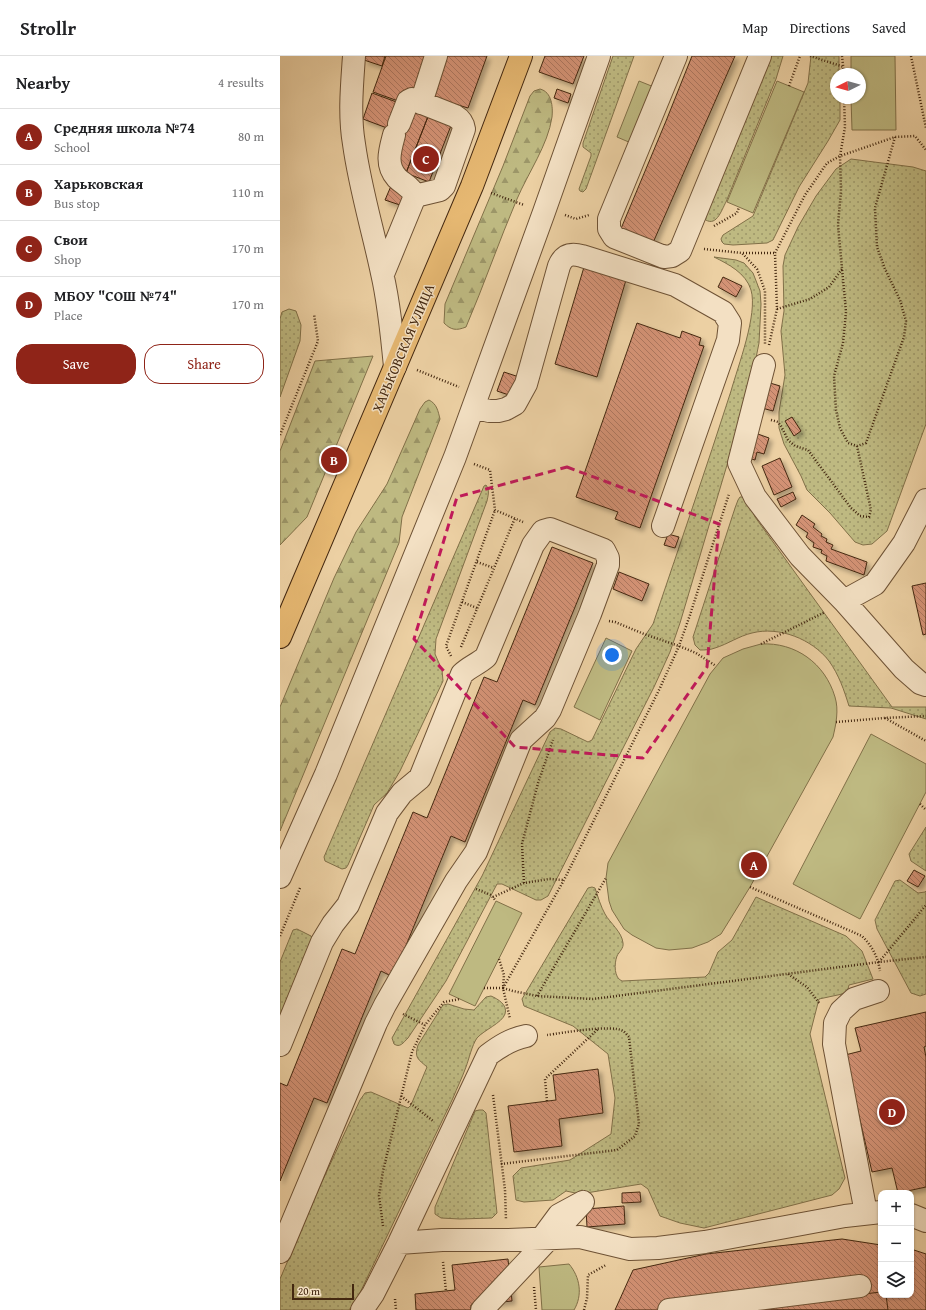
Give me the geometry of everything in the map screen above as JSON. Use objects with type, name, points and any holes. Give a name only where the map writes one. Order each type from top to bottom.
[{"type":"main road","name":"ХАРЬКОВСКАЯ УЛИЦА","points":[[280,637],[472,186],[522,56]]},
{"type":"street","points":[[354,56],[351,109],[352,130],[366,206],[383,274],[390,318],[395,366]]},
{"type":"street","points":[[421,103],[436,56]]},
{"type":"street","points":[[280,877],[326,774],[474,407],[599,56]]},
{"type":"street","points":[[676,56],[609,219],[609,229],[614,237],[664,257],[672,256],[680,251],[760,56]]},
{"type":"street","points":[[383,274],[415,196],[412,189],[397,178],[392,171],[389,159],[389,152],[396,130],[408,101],[412,100],[455,116],[460,119],[464,129],[444,186],[440,190],[415,196]]},
{"type":"street","points":[[366,206],[374,184]]},
{"type":"street","points":[[474,407],[489,411],[498,411],[515,404],[526,384],[559,266],[566,255],[573,254],[582,256],[675,286],[723,312],[730,323],[728,340],[663,526]]},
{"type":"street","points":[[764,365],[739,463],[755,497],[800,556],[844,601],[904,669],[920,683],[926,685]]},
{"type":"street","points":[[844,601],[875,584],[904,543],[926,500]]},
{"type":"street","points":[[280,1044],[322,942],[333,924],[348,906],[387,813],[402,794],[420,778],[458,668],[469,667],[477,664],[486,657],[532,545],[543,530],[550,530],[604,550],[608,558],[606,572],[550,710],[545,718],[521,740],[476,852],[456,880],[385,1005],[280,1252]]},
{"type":"street","points":[[395,1251],[442,1240],[507,1240],[580,1237],[630,1249],[658,1248],[705,1242],[874,1212],[834,1044],[835,1023],[842,1011],[854,999],[878,991]]},
{"type":"street","points":[[362,1310],[373,1294],[395,1251],[452,1134],[488,1055],[501,1045],[515,1038],[526,1036]]},
{"type":"street","points":[[482,1310],[583,1202],[559,1215],[542,1238]]},
{"type":"street","points":[[914,1216],[926,1222]]},
{"type":"street","points":[[669,1310],[860,1286]]},
{"type":"path","points":[[789,86],[800,56]]},
{"type":"path","points":[[810,56],[844,67],[842,56]]},
{"type":"path","points":[[911,56],[926,128]]},
{"type":"path","points":[[844,104],[845,126],[840,156],[841,191],[838,225],[846,312],[843,343],[834,376],[836,410],[840,428],[848,443],[858,446],[866,443],[904,337],[906,321],[900,300],[885,269],[878,248],[875,208],[895,137]]},
{"type":"path","points":[[764,365],[777,309],[775,253],[805,195],[827,163],[840,156],[895,137],[915,136],[926,150]]},
{"type":"path","points":[[680,251],[697,248],[742,254],[775,253]]},
{"type":"path","points":[[742,254],[757,269],[765,291],[764,365]]},
{"type":"path","points":[[777,309],[810,298],[829,288],[842,269]]},
{"type":"path","points":[[280,435],[318,341],[314,314]]},
{"type":"path","points":[[417,370],[453,384]]},
{"type":"path","points":[[752,415],[778,422],[788,440],[795,446],[808,450],[851,508],[860,516],[869,516],[871,510],[858,446]]},
{"type":"path","points":[[458,668],[447,651],[446,646],[495,510],[490,470]]},
{"type":"path","points":[[503,988],[564,880],[660,688],[679,646],[690,615],[729,493]]},
{"type":"path","points":[[495,510],[543,530]]},
{"type":"path","points":[[458,668],[478,608],[515,518]]},
{"type":"path","points":[[476,562],[494,568]]},
{"type":"path","points":[[761,644],[844,601]]},
{"type":"path","points":[[462,602],[478,608]]},
{"type":"path","points":[[615,622],[696,653],[716,666]]},
{"type":"path","points":[[836,722],[926,716]]},
{"type":"path","points":[[884,718],[926,742]]},
{"type":"path","points":[[524,883],[522,844],[538,783],[556,733]]},
{"type":"path","points":[[920,804],[926,810]]},
{"type":"path","points":[[537,996],[606,878]]},
{"type":"path","points":[[496,901],[492,896],[524,883],[549,879],[564,880]]},
{"type":"path","points":[[750,887],[862,936],[870,944],[879,962]]},
{"type":"path","points":[[879,962],[926,905]]},
{"type":"path","points":[[484,988],[503,988],[537,996],[593,999],[926,957]]},
{"type":"path","points":[[498,960],[504,975],[503,988],[511,1025],[526,1036],[598,1029],[616,1029],[623,1031],[629,1037],[639,1124],[635,1136],[617,1150],[501,1164]]},
{"type":"path","points":[[788,974],[807,987],[835,1023]]},
{"type":"path","points":[[395,1251],[382,1222],[379,1196],[383,1171],[412,1052],[425,1025],[444,1002],[460,999]]},
{"type":"path","points":[[547,1101],[545,1079],[598,1029]]},
{"type":"path","points":[[493,1094],[505,1190],[507,1240]]},
{"type":"path","points":[[402,1096],[452,1134]]},
{"type":"path","points":[[584,1310],[587,1298],[588,1275],[611,1263],[623,1260],[630,1249]]},
{"type":"highlighted area","points":[[567,467],[719,524],[707,667],[643,758],[515,747],[414,639],[457,497]]},
{"type":"green space","points":[[613,56],[634,56],[586,189],[583,192],[579,189],[591,153],[583,147],[583,143]]},
{"type":"green space","points":[[770,56],[783,56],[776,79],[726,202],[718,218],[708,221],[703,218]]},
{"type":"green space","points":[[811,56],[839,56],[839,68],[830,68],[830,104],[840,104],[840,120],[799,187],[773,240],[767,243],[733,245],[724,244],[721,239],[723,235],[753,216],[808,83]]},
{"type":"green space","points":[[851,56],[895,56],[896,130],[852,130],[851,104],[866,104],[866,68],[851,68]]},
{"type":"green space","points":[[639,81],[654,87],[631,143],[617,137]]},
{"type":"green space","points":[[777,81],[804,92],[753,213],[727,202]]},
{"type":"green space","points":[[540,89],[547,93],[552,105],[552,117],[546,138],[521,189],[466,327],[459,329],[451,328],[444,323],[445,304],[503,166],[530,96],[534,91]]},
{"type":"green space","points":[[851,159],[913,167],[926,171],[926,424],[887,531],[872,544],[863,545],[855,542],[830,513],[807,490],[784,444],[779,428],[779,412],[785,375],[781,331],[784,311],[783,266],[785,255],[798,227],[816,196],[836,169]]},
{"type":"green space","points":[[714,257],[736,260],[744,263],[753,273],[760,291],[761,304],[759,343],[755,363],[727,465],[670,652],[654,687],[548,896],[541,900],[536,900],[502,884],[497,884],[446,981],[408,1038],[401,1044],[396,1045],[394,1044],[392,1038],[482,876],[550,732],[555,728],[561,729],[588,742],[592,740],[636,649],[653,624],[722,420],[750,326],[752,300],[749,284],[736,270]]},
{"type":"green space","points":[[289,309],[296,311],[301,325],[300,341],[280,397],[280,319],[282,312]]},
{"type":"green space","points":[[373,356],[307,517],[280,545],[280,451],[315,361]]},
{"type":"green space","points":[[429,400],[438,411],[440,419],[402,517],[399,543],[280,831],[280,707],[334,578],[356,532],[387,484],[420,409],[425,402]]},
{"type":"green space","points":[[486,485],[488,491],[487,501],[436,639],[435,654],[442,670],[443,681],[400,771],[387,793],[374,805],[348,865],[346,868],[342,869],[325,861],[324,857],[484,486]]},
{"type":"green space","points":[[740,497],[743,497],[750,505],[755,517],[892,707],[926,707],[926,719],[891,708],[849,706],[833,666],[814,646],[794,636],[773,631],[762,631],[747,634],[711,649],[700,650],[695,645],[693,637],[735,508]]},
{"type":"green space","points":[[606,638],[632,651],[600,720],[574,707]]},
{"type":"green space","points":[[761,644],[774,644],[797,651],[807,657],[824,674],[835,697],[837,707],[837,717],[833,737],[750,887],[721,934],[708,942],[692,948],[669,950],[656,948],[624,929],[612,910],[609,901],[606,878],[608,863],[710,674],[723,658],[743,649]]},
{"type":"green space","points":[[871,734],[926,764],[926,792],[860,919],[793,884]]},
{"type":"green space","points":[[926,827],[926,871],[911,861],[909,854]]},
{"type":"green space","points":[[900,880],[918,893],[926,891],[926,994],[920,996],[911,993],[877,929],[875,920],[895,881]]},
{"type":"green space","points":[[588,888],[595,888],[605,914],[622,939],[623,947],[617,956],[615,967],[617,977],[622,981],[705,977],[709,973],[718,952],[732,940],[756,897],[846,936],[862,951],[873,979],[849,985],[847,993],[819,999],[810,1034],[845,1178],[839,1189],[832,1195],[704,1228],[680,1223],[660,1216],[648,1189],[641,1184],[580,1194],[566,1191],[553,1200],[524,1202],[516,1200],[513,1176],[521,1168],[570,1160],[611,1134],[615,1098],[608,1054],[573,1026],[524,1006],[522,999]]},
{"type":"green space","points":[[496,901],[522,913],[475,1006],[449,994]]},
{"type":"green space","points":[[297,929],[311,936],[313,940],[280,1019],[280,962],[293,930]]},
{"type":"green space","points":[[491,996],[504,1005],[506,1011],[505,1014],[475,1041],[453,1098],[357,1299],[349,1310],[280,1310],[280,1279],[320,1186],[360,1100],[365,1093],[371,1092],[408,1108],[411,1105],[427,1067],[417,1056],[416,1053],[418,1045],[443,1005],[448,1004],[464,1009],[474,1010],[486,997]]},
{"type":"green space","points":[[483,1110],[486,1113],[497,1213],[492,1218],[441,1218],[435,1214],[435,1207],[475,1111]]},
{"type":"green space","points":[[569,1264],[576,1275],[579,1286],[579,1298],[574,1310],[542,1310],[539,1267]]},
{"type":"building","points":[[366,56],[385,56],[382,66],[364,60]]},
{"type":"building","points":[[386,56],[487,56],[468,108],[435,98],[429,112],[373,92]]},
{"type":"building","points":[[545,56],[584,56],[573,84],[539,72]]},
{"type":"building","points":[[692,56],[735,56],[652,245],[620,231]]},
{"type":"building","points":[[557,89],[571,94],[568,103],[554,98]]},
{"type":"building","points":[[372,93],[429,114],[406,173],[396,158],[403,134],[363,119]]},
{"type":"building","points":[[429,114],[452,123],[429,182],[406,173]]},
{"type":"building","points":[[391,186],[405,192],[400,205],[385,200]]},
{"type":"building","points":[[584,267],[626,280],[597,377],[555,364]]},
{"type":"building","points":[[723,277],[742,286],[736,297],[718,287]]},
{"type":"building","points":[[637,323],[680,338],[682,331],[701,338],[699,345],[704,346],[640,528],[615,519],[618,512],[576,497]]},
{"type":"building","points":[[504,372],[519,377],[512,396],[497,391]]},
{"type":"building","points":[[770,383],[780,386],[773,411],[762,408]]},
{"type":"building","points":[[792,417],[801,431],[794,436],[785,421]]},
{"type":"building","points":[[755,433],[769,438],[764,454],[757,452],[755,460],[748,458]]},
{"type":"building","points":[[780,458],[792,487],[774,495],[762,466]]},
{"type":"building","points":[[793,492],[796,499],[781,507],[777,499]]},
{"type":"building","points":[[802,515],[815,524],[813,527],[822,534],[821,536],[827,539],[826,542],[833,545],[831,549],[867,562],[864,575],[826,561],[827,556],[821,553],[822,550],[813,547],[814,543],[806,537],[808,533],[796,525]]},
{"type":"building","points":[[668,534],[679,537],[675,548],[664,545]]},
{"type":"building","points":[[552,547],[593,563],[535,705],[523,700],[465,842],[451,836],[393,977],[381,971],[327,1103],[314,1098],[280,1181],[280,1083],[287,1086],[342,949],[355,954],[413,812],[427,818],[484,677],[497,682]]},
{"type":"building","points":[[619,572],[649,584],[642,601],[613,589]]},
{"type":"building","points":[[926,583],[926,634],[923,635],[912,586]]},
{"type":"building","points":[[914,870],[925,876],[918,887],[907,881]]},
{"type":"building","points":[[926,1012],[926,1046],[924,1047],[926,1057],[926,1187],[912,1190],[897,1190],[892,1168],[872,1172],[845,1055],[861,1051],[855,1028]]},
{"type":"building","points":[[598,1069],[603,1113],[559,1119],[562,1146],[514,1152],[508,1106],[556,1100],[553,1075]]},
{"type":"building","points":[[640,1192],[641,1202],[622,1203],[622,1193]]},
{"type":"building","points":[[624,1206],[625,1224],[587,1227],[586,1209]]},
{"type":"building","points":[[842,1239],[878,1245],[878,1298],[914,1298],[914,1250],[926,1254],[926,1310],[615,1310],[633,1270],[706,1254]]},
{"type":"building","points":[[508,1259],[512,1301],[471,1305],[471,1310],[416,1310],[415,1294],[455,1290],[452,1265]]},
{"type":"building","points":[[878,1292],[878,1298],[886,1298],[888,1310],[728,1310]]},
{"type":"place","name":"Свои","points":[[426,159]]},
{"type":"place","name":"Харьковская","points":[[334,460]]},
{"type":"place","name":"Средняя школа №74","points":[[754,865]]},
{"type":"place","name":"МБОУ \"СОШ №74\"","points":[[892,1112]]}]
